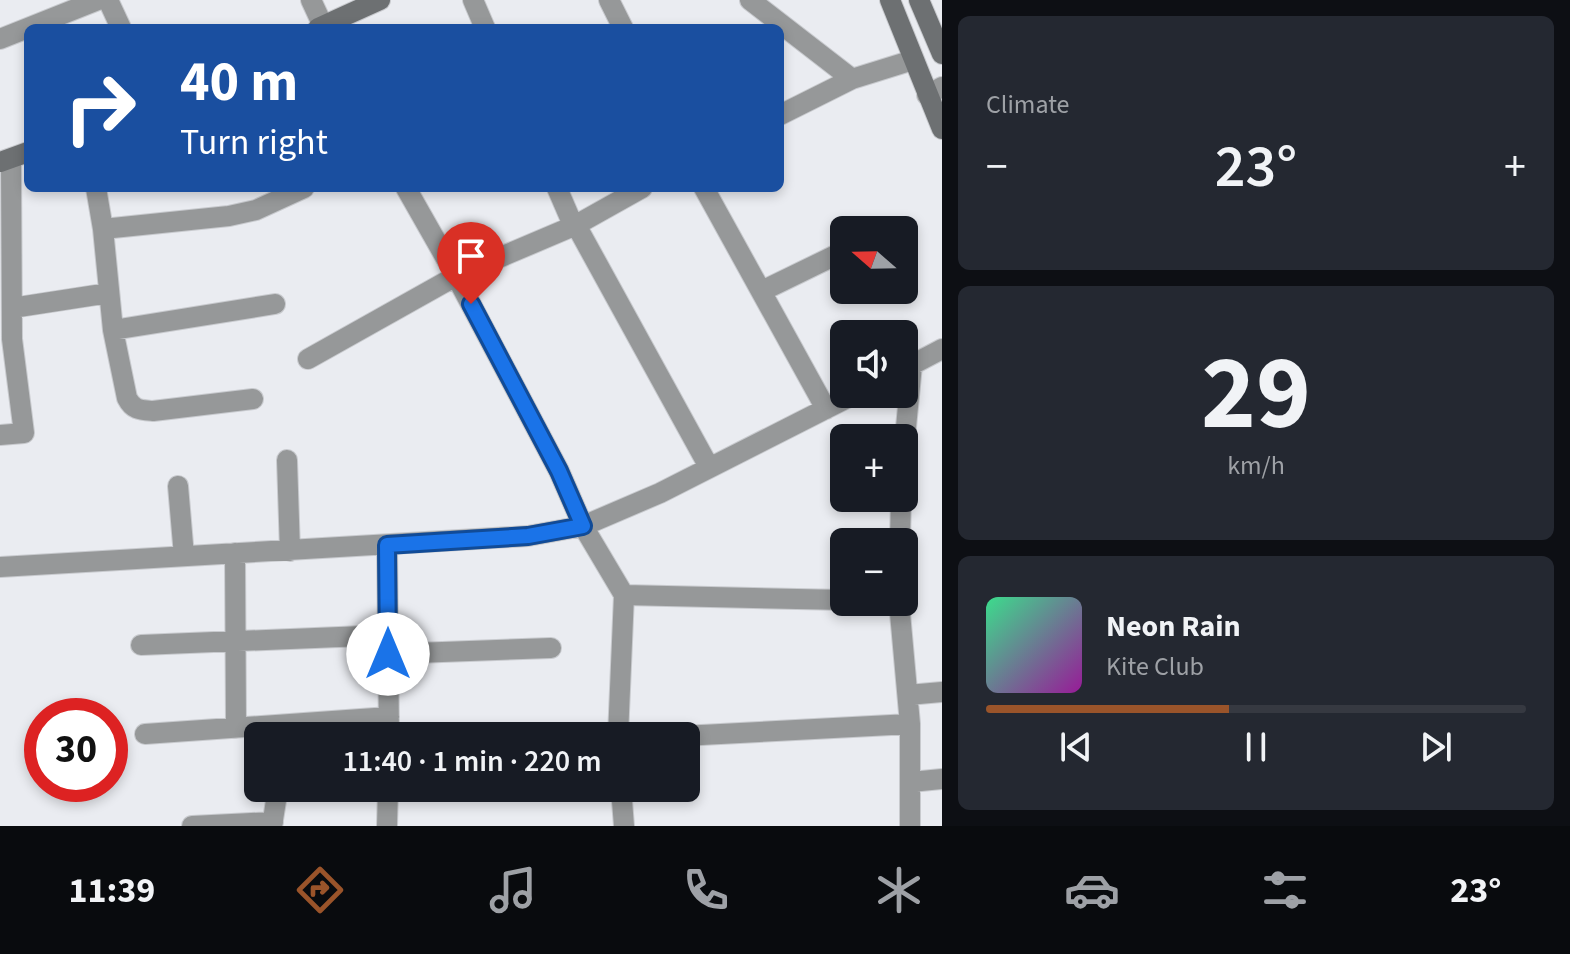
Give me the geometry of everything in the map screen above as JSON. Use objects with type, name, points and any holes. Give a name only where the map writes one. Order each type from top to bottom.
[{"type":"main road","points":[[328,24],[380,0]]},
{"type":"main road","points":[[890,0],[913,60],[934,91],[942,129]]},
{"type":"main road","points":[[919,0],[942,54]]},
{"type":"street","points":[[38,24],[98,0]]},
{"type":"street","points":[[108,0],[119,24]]},
{"type":"street","points":[[311,0],[321,24]]},
{"type":"street","points":[[473,0],[483,24]]},
{"type":"street","points":[[609,0],[621,24]]},
{"type":"street","points":[[750,0],[781,24]]},
{"type":"street","points":[[784,26],[852,79]]},
{"type":"street","points":[[0,39],[24,29]]},
{"type":"street","points":[[784,113],[852,79],[913,60]]},
{"type":"street","points":[[0,435],[24,433],[6,339],[12,308],[13,158]]},
{"type":"street","points":[[97,192],[113,330],[131,406],[153,411],[253,399]]},
{"type":"street","points":[[103,229],[229,216],[256,210],[295,192]]},
{"type":"street","points":[[408,192],[559,471],[583,526],[624,595],[619,722]]},
{"type":"street","points":[[559,192],[709,467]]},
{"type":"street","points":[[308,359],[456,276],[575,225],[635,192]]},
{"type":"street","points":[[706,192],[826,409]]},
{"type":"street","points":[[762,291],[830,258]]},
{"type":"street","points":[[12,308],[109,293]]},
{"type":"street","points":[[113,330],[275,304]]},
{"type":"street","points":[[918,362],[942,349]]},
{"type":"street","points":[[0,567],[528,536],[583,526],[660,493],[830,407]]},
{"type":"street","points":[[287,460],[290,551]]},
{"type":"street","points":[[178,486],[184,556]]},
{"type":"street","points":[[387,545],[389,722]]},
{"type":"street","points":[[235,553],[236,728]]},
{"type":"street","points":[[624,595],[830,600]]},
{"type":"street","points":[[900,616],[910,724],[910,826]]},
{"type":"street","points":[[141,645],[236,641],[551,648]]},
{"type":"street","points":[[908,695],[942,692]]},
{"type":"street","points":[[700,735],[910,724]]},
{"type":"street","points":[[145,734],[244,728]]},
{"type":"street","points":[[911,782],[942,779]]},
{"type":"street","points":[[192,826],[273,824],[276,802]]},
{"type":"street","points":[[387,826],[388,802]]},
{"type":"street","points":[[622,802],[624,826]]},
{"type":"route","points":[[388,654],[387,545],[528,536],[583,526],[559,471],[471,304]]}]
